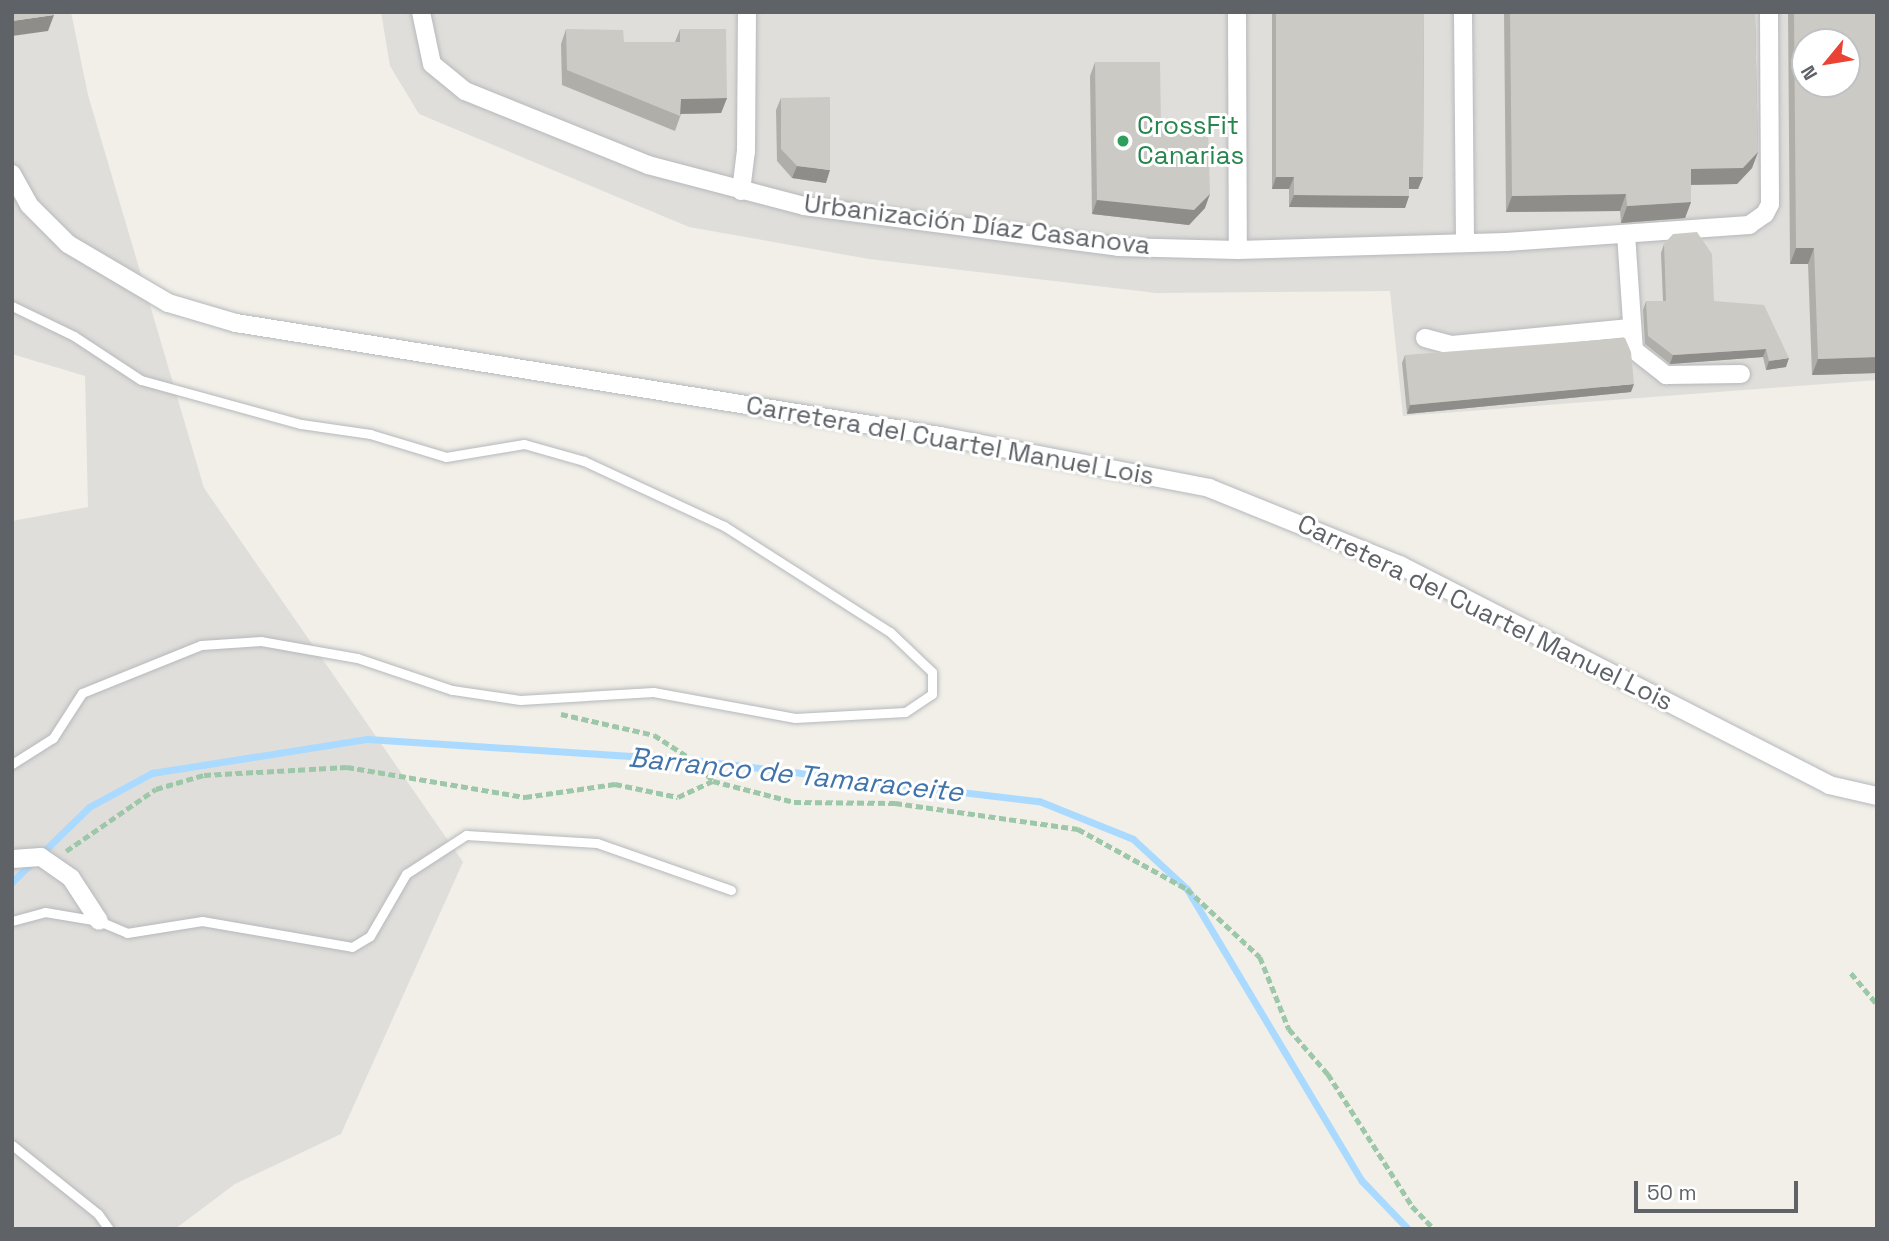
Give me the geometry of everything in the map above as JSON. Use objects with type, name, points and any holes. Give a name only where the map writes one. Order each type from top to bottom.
[{"type":"street","name":"Urbanización Díaz Casanova","points":[[421,12],[432,64],[465,91],[648,165],[804,206],[1118,247],[1238,250],[1465,243],[1732,229],[1749,225],[1765,214],[1770,204],[1769,12]]},
{"type":"street","points":[[741,191],[746,152],[747,12]]},
{"type":"street","points":[[1237,12],[1238,250]]},
{"type":"street","points":[[1463,12],[1465,243]]},
{"type":"street","name":"Carretera del Cuartel Manuel Lois","points":[[12,174],[29,205],[89,258],[168,303],[236,323],[940,436],[1209,488],[1400,565],[1829,785],[1877,796]]},
{"type":"street","points":[[1626,234],[1633,350],[1666,375],[1741,374]]},
{"type":"street","points":[[1425,338],[1452,345],[1630,328]]},
{"type":"street","points":[[12,859],[41,857],[71,878],[99,920]]},
{"type":"lane","points":[[12,306],[74,336],[141,380],[301,424],[370,434],[446,457],[524,444],[584,461],[724,526],[890,632],[932,672],[932,694],[905,712],[795,718],[653,692],[520,701],[452,690],[357,658],[261,641],[201,645],[82,694],[53,738],[12,764]]},
{"type":"lane","points":[[12,921],[45,912],[99,920],[127,933],[202,921],[352,947],[370,936],[406,874],[466,835],[597,843],[731,890]]},
{"type":"lane","points":[[12,1145],[98,1214],[109,1229]]},
{"type":"path","points":[[558,713],[654,735],[693,760],[713,781],[794,802],[895,803],[1078,830],[1187,889],[1260,957],[1289,1029],[1328,1074],[1412,1206],[1434,1229]]},
{"type":"path","points":[[48,863],[156,789],[204,775],[347,767],[525,797],[615,784],[678,797],[713,781]]},
{"type":"path","points":[[1851,973],[1877,1004]]},
{"type":"shaded area","points":[[12,12],[71,12],[88,95],[204,488],[463,862],[341,1134],[235,1184],[175,1229],[12,1229],[12,521],[88,507],[85,376],[12,354]]},
{"type":"shaded area","points":[[381,12],[1877,12],[1877,380],[1403,416],[1390,291],[1156,293],[869,259],[689,227],[419,114],[390,66]]},
{"type":"building","points":[[12,12],[53,12],[54,15],[12,21]]},
{"type":"building","points":[[1276,12],[1424,12],[1423,177],[1409,177],[1409,196],[1294,195],[1294,177],[1276,177]]},
{"type":"building","points":[[1510,12],[1755,12],[1758,152],[1743,168],[1691,169],[1691,202],[1627,206],[1626,194],[1512,196]]},
{"type":"building","points":[[1794,12],[1877,12],[1877,357],[1818,359],[1814,248],[1796,248],[1795,98],[1861,98],[1861,28],[1794,28]]},
{"type":"building","points":[[566,29],[623,30],[624,42],[680,42],[680,29],[726,29],[727,98],[681,99],[680,116],[567,70]]},
{"type":"building","points":[[1095,62],[1160,62],[1161,125],[1208,125],[1210,194],[1194,210],[1097,200]]},
{"type":"building","points":[[830,97],[830,170],[797,166],[781,149],[781,98]]},
{"type":"building","points":[[1697,232],[1712,254],[1714,301],[1764,305],[1789,358],[1769,361],[1766,349],[1673,355],[1648,336],[1646,301],[1666,301],[1664,244],[1673,234]]},
{"type":"building","points":[[1625,338],[1631,352],[1634,384],[1410,405],[1405,355]]},
{"type":"waterway","name":"Barranco de Tamaraceite","points":[[12,882],[89,807],[152,773],[367,739],[693,760],[1039,801],[1133,839],[1187,889],[1362,1181],[1408,1229]]},
{"type":"place","name":"CrossFit Canarias","points":[[1123,141]]}]
